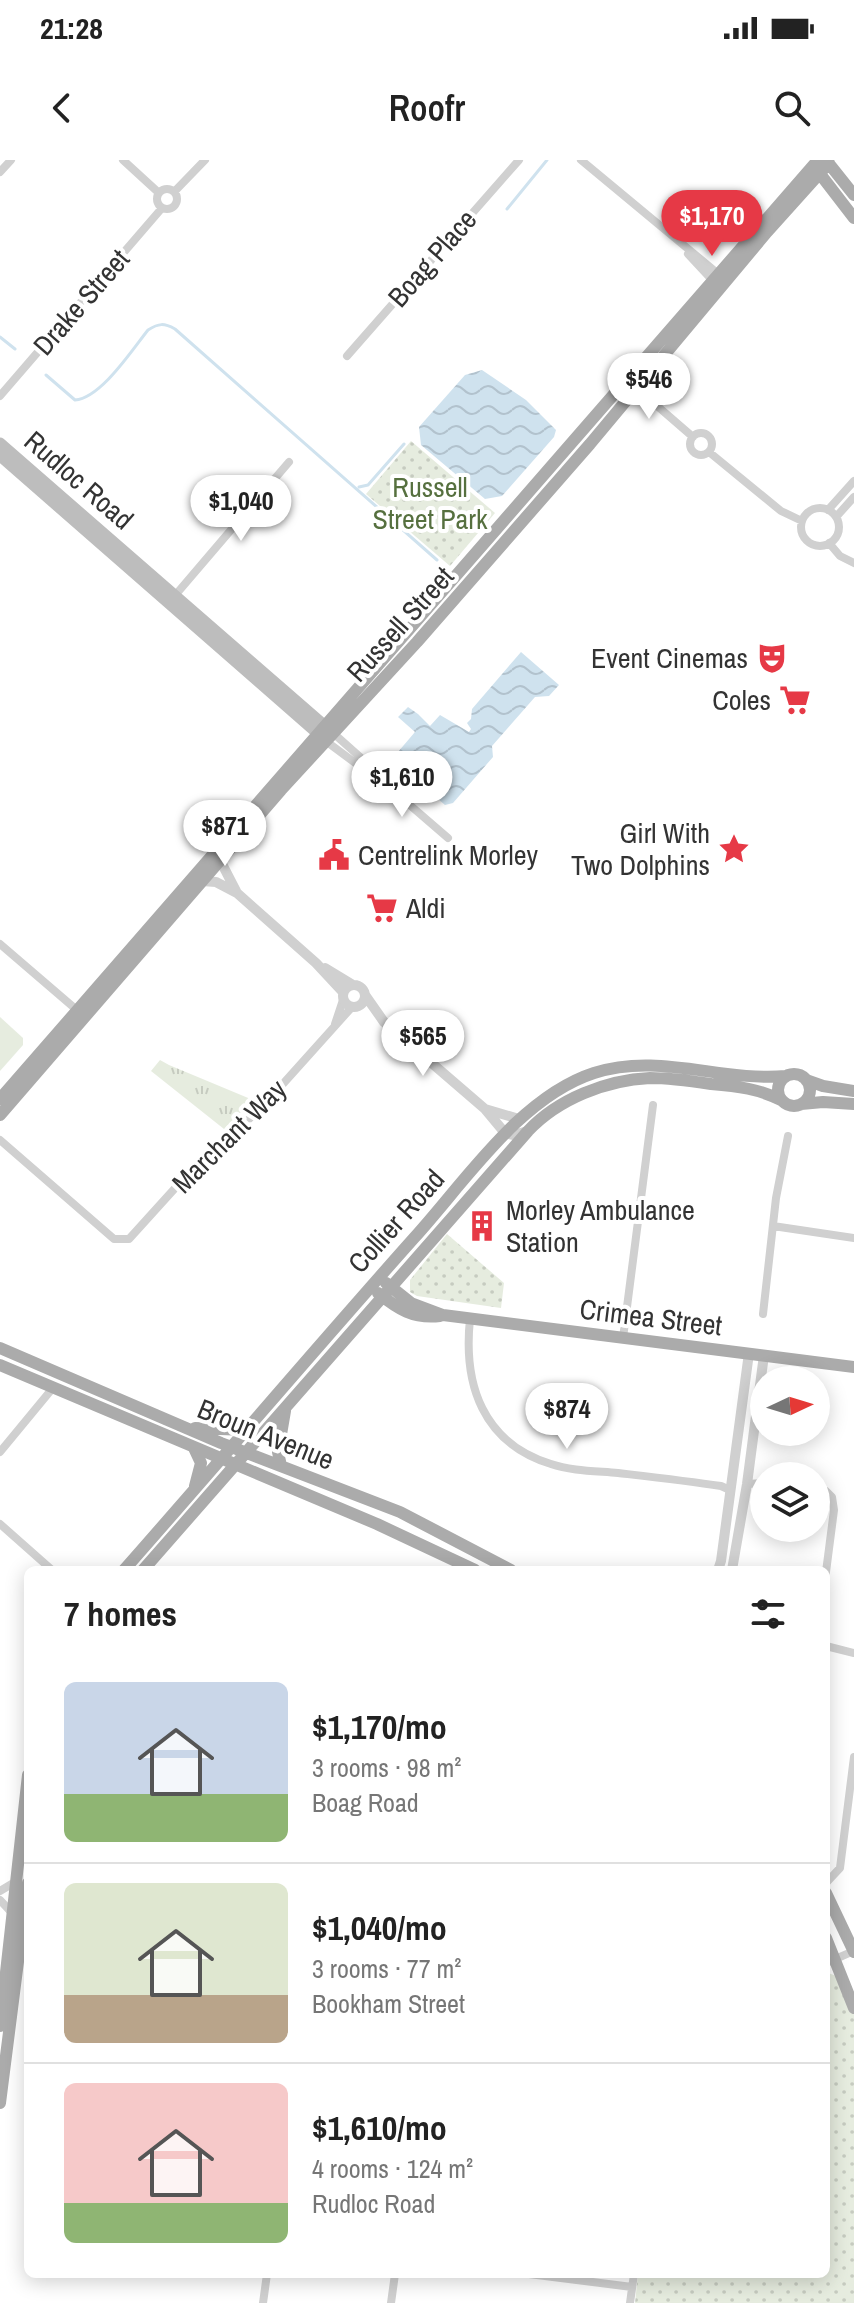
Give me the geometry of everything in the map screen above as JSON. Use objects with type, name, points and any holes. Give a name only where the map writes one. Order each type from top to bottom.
[{"type":"main road","points":[[821,163],[854,195]]},
{"type":"main road","points":[[821,163],[854,218]]},
{"type":"main road","name":"Russell Street","points":[[205,873],[220,860],[427,608],[627,380],[784,212],[821,163]]},
{"type":"main road","name":"Russell Street","points":[[0,1099],[205,873],[325,734],[445,610],[638,389],[719,281]]},
{"type":"main road","name":"Rudloc Road","points":[[0,443],[325,734]]},
{"type":"main road","name":"Rudloc Road","points":[[0,456],[172,599]]},
{"type":"main road","points":[[427,608],[445,610]]},
{"type":"main road","name":"Russell Street","points":[[0,1115],[80,1013]]},
{"type":"main road","name":"Collier Road","points":[[128,1566],[519,1119],[575,1080],[624,1066],[682,1066],[746,1077],[786,1076]]},
{"type":"main road","points":[[854,1091],[823,1086],[795,1074],[786,1076],[778,1088],[783,1101],[792,1105],[854,1104]]},
{"type":"main road","name":"Collier Road","points":[[147,1566],[528,1131],[549,1113],[584,1093],[651,1078],[728,1085],[764,1092],[783,1101]]},
{"type":"main road","points":[[801,1104],[809,1093],[806,1080]]},
{"type":"main road","name":"Crimea Street","points":[[374,1281],[405,1313],[424,1318],[443,1315],[854,1367]]},
{"type":"main road","name":"Broun Avenue","points":[[0,1348],[232,1447],[400,1512],[503,1566]]},
{"type":"main road","name":"Broun Avenue","points":[[0,1365],[377,1524],[466,1566]]},
{"type":"main road","points":[[281,1466],[279,1438],[288,1404]]},
{"type":"main road","points":[[176,1424],[208,1430],[246,1430]]},
{"type":"main road","points":[[194,1448],[201,1463],[195,1490]]},
{"type":"main road","points":[[0,2026],[12,1913],[24,1888]]},
{"type":"main road","points":[[0,2103],[24,1888]]},
{"type":"main road","points":[[830,1901],[854,1951]]},
{"type":"main road","points":[[831,1960],[854,2008]]},
{"type":"street","points":[[0,172],[11,160]]},
{"type":"street","points":[[123,160],[159,193]]},
{"type":"street","points":[[174,192],[205,160]]},
{"type":"street","name":"Boag Place","points":[[347,356],[519,160]]},
{"type":"street","points":[[581,160],[719,281]]},
{"type":"street","points":[[165,189],[174,192],[177,199],[175,205],[169,209],[162,208],[157,201],[159,193],[165,189]]},
{"type":"street","name":"Drake Street","points":[[0,396],[162,208]]},
{"type":"street","points":[[627,380],[693,437]]},
{"type":"street","points":[[701,433],[709,437],[712,446],[709,452],[701,456],[693,452],[690,446],[693,437],[701,433]]},
{"type":"street","points":[[709,452],[793,520],[802,521]]},
{"type":"street","points":[[172,599],[289,462]]},
{"type":"street","points":[[828,510],[854,481]]},
{"type":"street","points":[[836,517],[854,497]]},
{"type":"street","points":[[810,510],[828,510],[836,517],[839,529],[829,543],[815,545],[806,540],[802,521],[810,510]]},
{"type":"street","points":[[829,543],[840,556],[854,563]]},
{"type":"street","name":"Rudloc Road","points":[[325,734],[369,765],[375,777],[448,838]]},
{"type":"street","points":[[220,860],[237,893]]},
{"type":"street","points":[[205,873],[237,893],[316,963],[349,998],[384,1022],[485,1109],[505,1133],[513,1135],[528,1131]]},
{"type":"street","points":[[0,944],[80,1013]]},
{"type":"street","points":[[349,998],[361,988],[384,1022]]},
{"type":"street","points":[[349,998],[363,1002],[365,995]]},
{"type":"street","name":"Marchant Way","points":[[0,1140],[87,1217],[119,1241],[133,1236],[177,1186],[264,1105],[335,1025],[349,998]]},
{"type":"street","points":[[623,1338],[653,1105]]},
{"type":"street","points":[[485,1109],[519,1119]]},
{"type":"street","points":[[763,1314],[788,1136]]},
{"type":"street","points":[[773,1226],[854,1238]]},
{"type":"street","points":[[470,1319],[469,1372],[478,1403],[498,1432],[524,1454],[554,1465],[721,1486],[730,1490]]},
{"type":"street","points":[[719,1566],[749,1353]]},
{"type":"street","points":[[733,1566],[764,1355]]},
{"type":"street","points":[[0,1452],[52,1389]]},
{"type":"street","points":[[830,1495],[834,1510],[830,1541]]},
{"type":"street","points":[[0,1524],[47,1566]]},
{"type":"street","points":[[827,1566],[830,1542]]},
{"type":"street","points":[[830,1647],[854,1653]]},
{"type":"street","points":[[830,1879],[840,1868],[854,1757]]},
{"type":"street","points":[[0,1891],[24,1888]]},
{"type":"street","points":[[0,1900],[12,1913]]},
{"type":"street","points":[[831,1960],[854,1951]]},
{"type":"street","points":[[263,2303],[266,2278]]},
{"type":"street","points":[[391,2303],[394,2278]]},
{"type":"street","points":[[561,2278],[632,2287]]},
{"type":"street","points":[[630,2303],[633,2278]]},
{"type":"green space","name":"Russell Street Park","points":[[411,441],[495,513],[450,566],[366,494]]},
{"type":"green space","points":[[0,1017],[23,1038],[23,1045],[0,1071]]},
{"type":"green space","points":[[160,1060],[253,1100],[224,1129],[151,1071]]},
{"type":"green space","points":[[447,1234],[504,1283],[501,1308],[417,1296],[410,1292],[410,1280]]},
{"type":"green space","points":[[832,1974],[842,1982],[854,2013],[854,2303],[635,2303],[638,2278],[830,2278]]},
{"type":"water","points":[[482,370],[526,400],[556,430],[554,437],[502,496],[485,499],[421,445],[419,427],[465,375]]},
{"type":"water","points":[[521,652],[559,685],[549,696],[535,697],[492,746],[493,757],[453,803],[445,805],[392,759],[415,732],[398,717],[408,707],[430,726],[440,715],[469,732],[471,729],[467,723],[471,719],[472,709]]},
{"type":"waterway","points":[[507,209],[547,160]]},
{"type":"waterway","points":[[46,375],[75,400],[85,397],[115,372],[148,330],[162,325],[171,327],[437,560]]},
{"type":"waterway","points":[[0,337],[15,349]]},
{"type":"waterway","points":[[359,487],[368,485],[404,444]]},
{"type":"place","name":"Event Cinemas","points":[[772,658]]},
{"type":"place","name":"Coles","points":[[795,700]]},
{"type":"place","name":"Girl With Two Dolphins","points":[[734,849]]},
{"type":"place","name":"Centrelink Morley","points":[[334,855]]},
{"type":"place","name":"Aldi","points":[[382,908]]},
{"type":"place","name":"Morley Ambulance Station","points":[[482,1226]]}]
